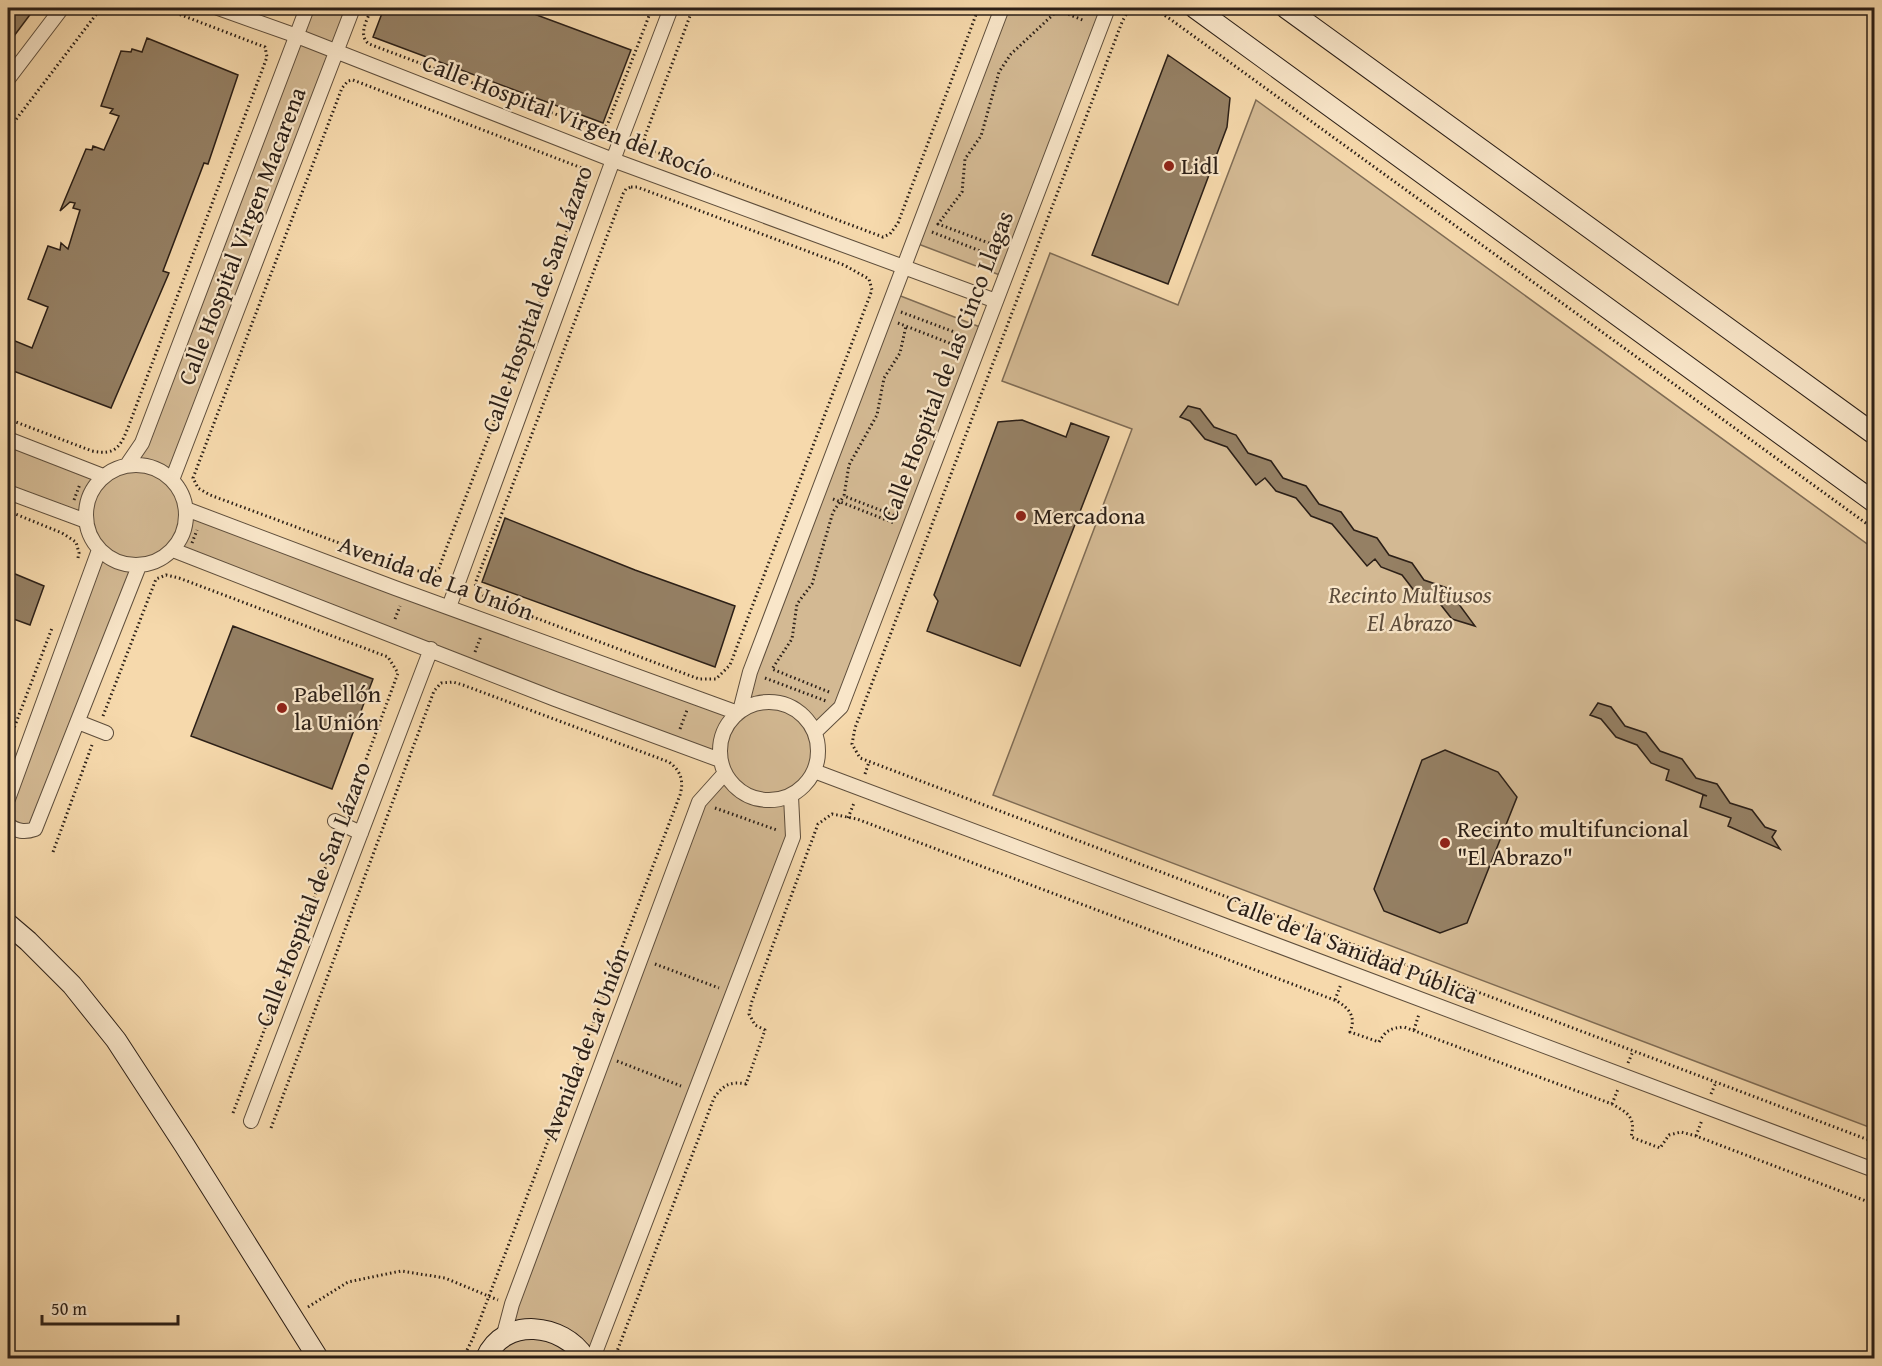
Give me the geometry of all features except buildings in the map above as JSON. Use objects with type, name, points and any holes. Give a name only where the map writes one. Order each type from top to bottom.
[{"type":"main road","points":[[1195,8],[1875,502]]},
{"type":"main road","points":[[1286,8],[1875,434]]},
{"type":"main road","points":[[8,924],[72,985],[116,1040],[318,1359]]},
{"type":"main road","points":[[486,1359],[488,1352],[502,1338],[522,1330],[542,1329],[563,1336],[578,1349],[585,1359]]},
{"type":"street","points":[[8,79],[62,8]]},
{"type":"street","name":"Calle Hospital Virgen del Rocío","points":[[218,8],[297,36],[613,160],[996,301]]},
{"type":"street","name":"Calle Hospital Virgen Macarena","points":[[127,465],[142,443],[308,8]]},
{"type":"street","name":"Calle Hospital Virgen Macarena","points":[[172,480],[354,8]]},
{"type":"street","name":"Calle Hospital de San Lázaro","points":[[448,608],[671,8]]},
{"type":"street","points":[[739,712],[750,672],[817,494],[890,314],[903,266],[1002,8]]},
{"type":"street","name":"Calle Hospital de las Cinco Llagas","points":[[815,732],[841,707],[906,523],[980,342],[1108,8]]},
{"type":"street","points":[[8,439],[103,476]]},
{"type":"street","points":[[127,465],[144,465],[159,470],[172,480],[182,493],[186,509],[186,523],[182,537],[173,550],[163,558],[139,566],[111,559],[99,550],[91,539],[86,521],[87,500],[93,487],[103,476],[127,465]]},
{"type":"street","points":[[8,492],[86,521]]},
{"type":"street","name":"Avenida de La Unión","points":[[186,509],[448,608],[739,712]]},
{"type":"street","points":[[8,799],[99,550]]},
{"type":"street","points":[[173,550],[555,699],[675,743],[722,767]]},
{"type":"street","points":[[8,825],[15,830],[27,832],[34,829],[139,566]]},
{"type":"street","name":"Calle Hospital de San Lázaro","points":[[251,1121],[431,649]]},
{"type":"street","points":[[766,702],[781,703],[796,709],[807,719],[815,732],[819,748],[812,777],[803,788],[791,796],[776,801],[761,800],[746,795],[734,786],[722,767],[720,747],[723,734],[729,722],[751,705],[766,702]]},
{"type":"street","points":[[78,722],[102,731]]},
{"type":"street","name":"Avenida de La Unión","points":[[502,1338],[512,1304],[699,802],[722,767]]},
{"type":"street","name":"Calle de la Sanidad Pública","points":[[814,771],[1875,1170]]},
{"type":"street","points":[[593,1359],[793,837],[791,796]]},
{"type":"street","points":[[338,823],[361,833]]},
{"type":"path","points":[[8,130],[101,8]]},
{"type":"path","points":[[8,419],[92,451],[106,454],[116,449],[124,436],[192,257],[267,57],[266,47],[163,8]]},
{"type":"path","points":[[271,8],[286,8]]},
{"type":"path","points":[[364,30],[363,36],[369,44],[598,130],[603,129],[608,123],[652,8]]},
{"type":"path","points":[[693,8],[645,136],[644,142],[648,149],[876,236],[890,234],[899,220],[977,8]]},
{"type":"path","points":[[1137,8],[1128,11],[1122,22],[860,714],[852,744],[860,758],[1875,1142]]},
{"type":"path","points":[[1149,8],[1155,9],[1179,26],[1875,529]]},
{"type":"path","points":[[1003,249],[938,224],[962,192],[965,159],[981,136],[999,72],[1011,54],[1058,9],[1086,21]]},
{"type":"path","points":[[262,70],[281,78]]},
{"type":"path","points":[[353,80],[587,170],[587,178],[438,568],[431,573],[412,570],[210,495],[198,488],[193,478],[267,285],[337,99],[344,84],[353,80]]},
{"type":"path","points":[[321,93],[337,99]]},
{"type":"path","points":[[637,187],[844,266],[868,279],[872,290],[870,296],[730,665],[716,679],[699,679],[493,602],[482,594],[476,584],[626,189],[637,187]]},
{"type":"path","points":[[899,220],[1030,270]]},
{"type":"path","points":[[192,257],[210,264]]},
{"type":"path","points":[[250,279],[267,285]]},
{"type":"path","points":[[890,314],[999,349]]},
{"type":"path","points":[[890,314],[906,326],[967,349]]},
{"type":"path","points":[[833,693],[772,669],[792,639],[797,604],[812,584],[833,512],[844,496],[849,465],[877,415],[884,378],[900,353],[906,326]]},
{"type":"path","points":[[124,436],[142,443]]},
{"type":"path","points":[[62,533],[92,451]]},
{"type":"path","points":[[181,458],[199,465]]},
{"type":"path","points":[[798,486],[906,523]]},
{"type":"path","points":[[179,579],[210,495]]},
{"type":"path","points":[[844,496],[906,523],[928,536]]},
{"type":"path","points":[[8,511],[62,533],[76,542],[79,552],[76,566],[92,571]]},
{"type":"path","points":[[53,852],[102,731],[156,579],[166,575],[179,579],[388,657],[398,673],[394,685],[338,823],[233,1113]]},
{"type":"path","points":[[390,633],[405,591]]},
{"type":"path","points":[[470,664],[493,602]]},
{"type":"path","points":[[8,744],[52,628]]},
{"type":"path","points":[[730,665],[860,714]]},
{"type":"path","points":[[669,762],[699,679]]},
{"type":"path","points":[[271,1128],[434,691],[441,683],[453,682],[463,685],[669,762],[677,768],[683,783],[680,795],[463,1359]]},
{"type":"path","points":[[680,795],[812,843]]},
{"type":"path","points":[[618,1359],[616,1354],[714,1098],[721,1087],[733,1082],[746,1084],[765,1030],[755,1025],[749,1014],[752,1001],[819,824],[832,814],[856,819],[1337,1001],[1349,1008],[1353,1018],[1350,1032],[1379,1042],[1391,1028],[1404,1027],[1612,1104],[1624,1110],[1632,1118],[1633,1127],[1630,1137],[1660,1148],[1670,1135],[1681,1132],[1875,1204]]},
{"type":"path","points":[[641,959],[752,1001]]},
{"type":"path","points":[[604,1056],[714,1098]]},
{"type":"path","points":[[291,1317],[348,1282],[401,1271],[446,1278],[488,1297]]},
{"type":"path","points":[[8,1354],[11,1359]]},
{"type":"green space","points":[[307,8],[353,8],[172,480],[182,493],[186,509],[740,711],[893,293],[985,329],[841,707],[815,732],[818,752],[815,768],[806,783],[791,796],[793,837],[593,1358],[486,1358],[503,1338],[699,802],[725,773],[720,760],[173,550],[149,564],[139,566],[35,829],[8,825],[8,799],[99,550],[91,539],[87,527],[8,492],[8,439],[103,476],[127,465]]},
{"type":"green space","points":[[1002,8],[1108,8],[1005,277],[913,242]]},
{"type":"green space","name":"Recinto Multiusos El Abrazo","points":[[1256,100],[1874,549],[1874,1129],[993,795],[1132,429],[1002,381],[1050,253],[1178,305]]},
{"type":"place","name":"Lidl","points":[[1169,166]]},
{"type":"place","name":"Mercadona","points":[[1021,516]]},
{"type":"place","name":"Pabellón la Unión","points":[[282,708]]},
{"type":"place","name":"Recinto multifuncional \"El Abrazo\"","points":[[1445,843]]}]
